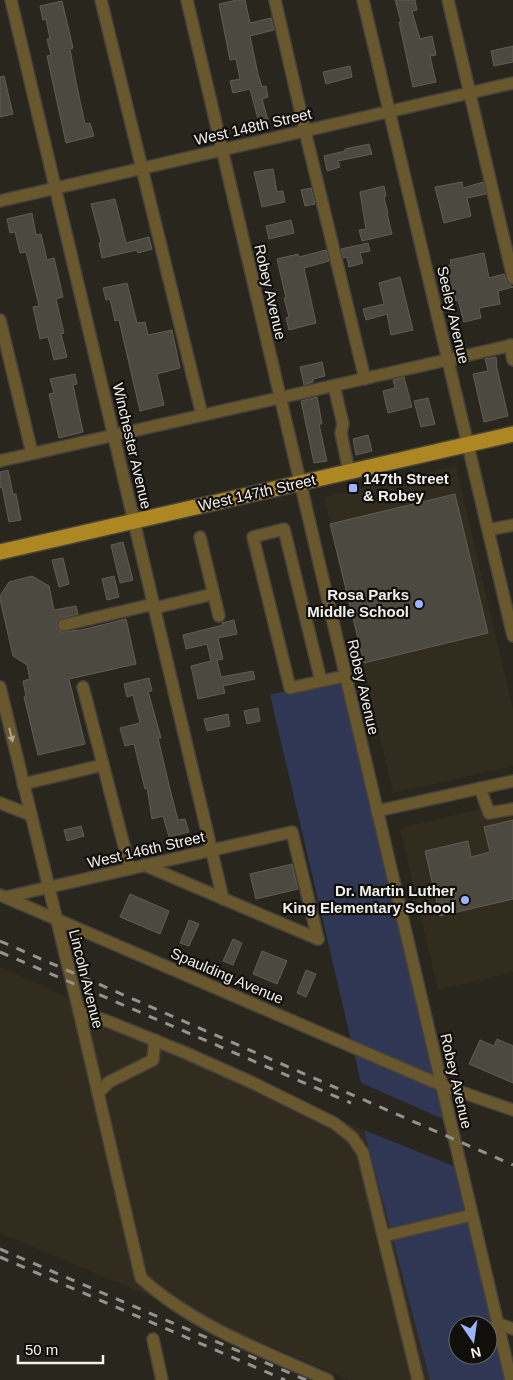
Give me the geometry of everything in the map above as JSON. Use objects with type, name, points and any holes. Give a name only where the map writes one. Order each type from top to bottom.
[{"type":"main road","name":"West 147th Street","points":[[0,552],[513,434]]},
{"type":"street","name":"Winchester Avenue","points":[[12,0],[223,899]]},
{"type":"street","points":[[101,0],[202,415]]},
{"type":"street","name":"Robey Avenue","points":[[187,0],[495,1315]]},
{"type":"street","points":[[275,0],[366,379]]},
{"type":"street","name":"Seeley Avenue","points":[[363,0],[513,636]]},
{"type":"street","points":[[448,0],[513,278]]},
{"type":"street","name":"West 148th Street","points":[[0,201],[513,83]]},
{"type":"street","points":[[0,320],[32,454]]},
{"type":"street","points":[[0,461],[511,345],[513,360]]},
{"type":"street","points":[[334,386],[343,424],[341,433],[349,472]]},
{"type":"street","points":[[488,530],[513,524]]},
{"type":"street","points":[[321,681],[284,529],[253,537],[290,688],[345,676]]},
{"type":"street","points":[[200,537],[219,616]]},
{"type":"street","points":[[64,625],[214,594]]},
{"type":"street","name":"Lincoln Avenue","points":[[0,687],[79,1011],[141,1278],[157,1293],[215,1330],[328,1380]]},
{"type":"street","points":[[83,687],[130,869]]},
{"type":"street","points":[[23,784],[103,764]]},
{"type":"street","points":[[377,811],[513,781]]},
{"type":"street","points":[[480,788],[489,813],[513,809]]},
{"type":"street","points":[[0,803],[31,815]]},
{"type":"street","name":"West 146th Street","points":[[3,896],[292,832],[318,939],[223,899]]},
{"type":"street","points":[[144,865],[223,899]]},
{"type":"street","name":"Spaulding Avenue","points":[[3,896],[441,1085],[513,1110]]},
{"type":"street","points":[[79,1011],[155,1040],[253,1083],[334,1123],[352,1136],[363,1153],[418,1380]]},
{"type":"street","points":[[98,1093],[109,1082],[153,1060],[155,1040]]},
{"type":"street","points":[[384,1236],[472,1215]]},
{"type":"street","points":[[498,1323],[513,1329]]},
{"type":"street","name":"Robey Avenue","points":[[498,1327],[510,1380]]},
{"type":"street","points":[[153,1339],[162,1380]]},
{"type":"shaded area","name":"Rosa Parks Middle School","points":[[456,466],[513,710],[513,766],[393,793],[324,497]]},
{"type":"shaded area","points":[[345,676],[450,1122],[361,1083],[270,695]]},
{"type":"shaded area","name":"Dr. Martin Luther King Elementary School","points":[[513,801],[513,972],[438,990],[400,828]]},
{"type":"shaded area","points":[[0,967],[364,1130],[430,1380],[349,1380],[0,1233]]},
{"type":"shaded area","points":[[364,1130],[461,1169],[495,1315],[448,1315],[448,1365],[498,1365],[498,1328],[510,1380],[430,1380]]},
{"type":"building","points":[[245,0],[250,23],[271,18],[274,30],[250,36],[258,74],[262,87],[266,86],[268,97],[262,99],[268,120],[259,123],[250,89],[233,93],[230,81],[240,79],[236,59],[230,60],[219,4]]},
{"type":"building","points":[[395,0],[415,0],[417,10],[412,11],[420,39],[432,36],[436,55],[430,56],[436,82],[413,87]]},
{"type":"building","points":[[62,1],[73,48],[70,49],[85,124],[90,123],[94,136],[66,143],[47,56],[51,55],[47,39],[50,39],[46,19],[43,20],[40,6]]},
{"type":"building","points":[[513,46],[513,62],[494,66],[491,51]]},
{"type":"building","points":[[350,66],[352,77],[326,84],[323,72]]},
{"type":"building","points":[[4,76],[13,114],[0,117],[0,77]]},
{"type":"building","points":[[369,144],[372,154],[338,161],[340,167],[327,171],[324,156]]},
{"type":"building","points":[[273,169],[277,192],[283,191],[285,202],[262,207],[254,172]]},
{"type":"building","points":[[462,182],[463,188],[483,182],[486,194],[467,198],[471,216],[444,223],[435,187]]},
{"type":"building","points":[[384,186],[386,196],[384,197],[392,234],[362,241],[359,230],[366,229],[360,192]]},
{"type":"building","points":[[311,188],[315,204],[305,206],[301,190]]},
{"type":"building","points":[[115,199],[126,243],[149,237],[152,249],[138,253],[137,250],[102,258],[99,243],[101,242],[91,204]]},
{"type":"building","points":[[32,213],[36,235],[41,234],[47,260],[54,258],[63,297],[56,299],[64,333],[61,334],[67,357],[54,360],[48,337],[40,339],[33,307],[39,306],[26,252],[20,253],[15,232],[10,233],[7,219]]},
{"type":"building","points":[[291,220],[294,233],[269,239],[266,226]]},
{"type":"building","points":[[368,243],[370,251],[360,253],[363,263],[349,267],[347,257],[343,258],[341,249]]},
{"type":"building","points":[[326,250],[329,261],[304,268],[316,323],[289,330],[286,318],[289,317],[284,298],[286,298],[277,259],[298,254],[299,257]]},
{"type":"building","points":[[484,253],[489,278],[504,274],[507,283],[513,287],[498,291],[500,304],[479,308],[481,318],[464,322],[446,266],[451,265],[450,260]]},
{"type":"building","points":[[400,277],[413,330],[391,335],[387,314],[366,320],[363,309],[384,304],[379,283]]},
{"type":"building","points":[[127,283],[137,323],[145,322],[148,335],[172,330],[180,368],[157,374],[164,405],[140,411],[119,320],[115,321],[110,299],[106,300],[103,288]]},
{"type":"building","points":[[496,357],[508,416],[484,422],[473,374],[488,371],[485,359]]},
{"type":"building","points":[[322,362],[325,376],[313,379],[313,382],[304,385],[300,367]]},
{"type":"building","points":[[75,374],[77,384],[73,385],[83,432],[59,438],[49,394],[54,393],[50,379]]},
{"type":"building","points":[[404,377],[412,407],[388,413],[383,391],[395,388],[393,380]]},
{"type":"building","points":[[317,397],[322,424],[319,424],[327,461],[314,463],[301,401]]},
{"type":"building","points":[[428,398],[435,424],[421,427],[414,401]]},
{"type":"building","points":[[368,435],[372,451],[356,455],[353,439]]},
{"type":"building","points":[[8,470],[13,494],[16,494],[21,520],[9,522],[2,487],[0,488],[0,472]]},
{"type":"building","points":[[455,494],[488,633],[364,663],[330,524]]},
{"type":"building","points":[[123,542],[133,580],[120,583],[111,545]]},
{"type":"building","points":[[63,558],[69,584],[59,587],[52,560]]},
{"type":"building","points":[[32,576],[49,586],[54,610],[76,606],[78,614],[62,618],[57,622],[57,627],[61,632],[81,630],[126,619],[136,664],[69,679],[85,744],[38,755],[24,697],[26,696],[23,681],[30,679],[27,665],[13,656],[0,599],[9,582]]},
{"type":"building","points":[[114,576],[119,597],[107,600],[102,579]]},
{"type":"building","points":[[234,620],[237,634],[218,638],[223,659],[217,660],[221,677],[253,671],[255,679],[223,686],[225,693],[198,699],[191,666],[211,661],[207,644],[186,649],[183,635],[223,625],[222,623]]},
{"type":"building","points":[[149,678],[152,691],[148,691],[161,738],[158,738],[178,820],[185,819],[189,832],[169,837],[163,816],[152,819],[147,788],[145,789],[134,744],[125,746],[120,728],[140,723],[133,695],[127,697],[124,684]]},
{"type":"building","points":[[258,708],[260,721],[247,724],[244,711]]},
{"type":"building","points":[[228,714],[230,726],[207,731],[204,719]]},
{"type":"building","points":[[513,820],[513,899],[440,916],[425,851],[468,841],[471,857],[490,852],[484,827]]},
{"type":"building","points":[[81,826],[84,836],[67,841],[64,830]]},
{"type":"building","points":[[292,864],[298,889],[256,899],[250,874]]},
{"type":"building","points":[[130,894],[169,911],[160,934],[120,917]]},
{"type":"building","points":[[189,920],[199,924],[189,946],[180,943]]},
{"type":"building","points":[[233,939],[242,943],[233,965],[223,961]]},
{"type":"building","points":[[262,951],[287,961],[277,984],[253,974]]},
{"type":"building","points":[[306,970],[316,974],[306,997],[297,993]]},
{"type":"building","points":[[497,1039],[513,1046],[513,1083],[469,1064],[480,1040],[494,1046]]},
{"type":"railway","points":[[0,941],[513,1165]]},
{"type":"railway","points":[[0,952],[351,1103]]},
{"type":"railway","points":[[0,1249],[306,1380]]},
{"type":"railway","points":[[0,1257],[285,1380]]},
{"type":"place","name":"147th Street & Robey","points":[[353,488]]},
{"type":"place","name":"Rosa Parks Middle School","points":[[419,604]]},
{"type":"place","name":"Dr. Martin Luther King Elementary School","points":[[465,900]]}]
